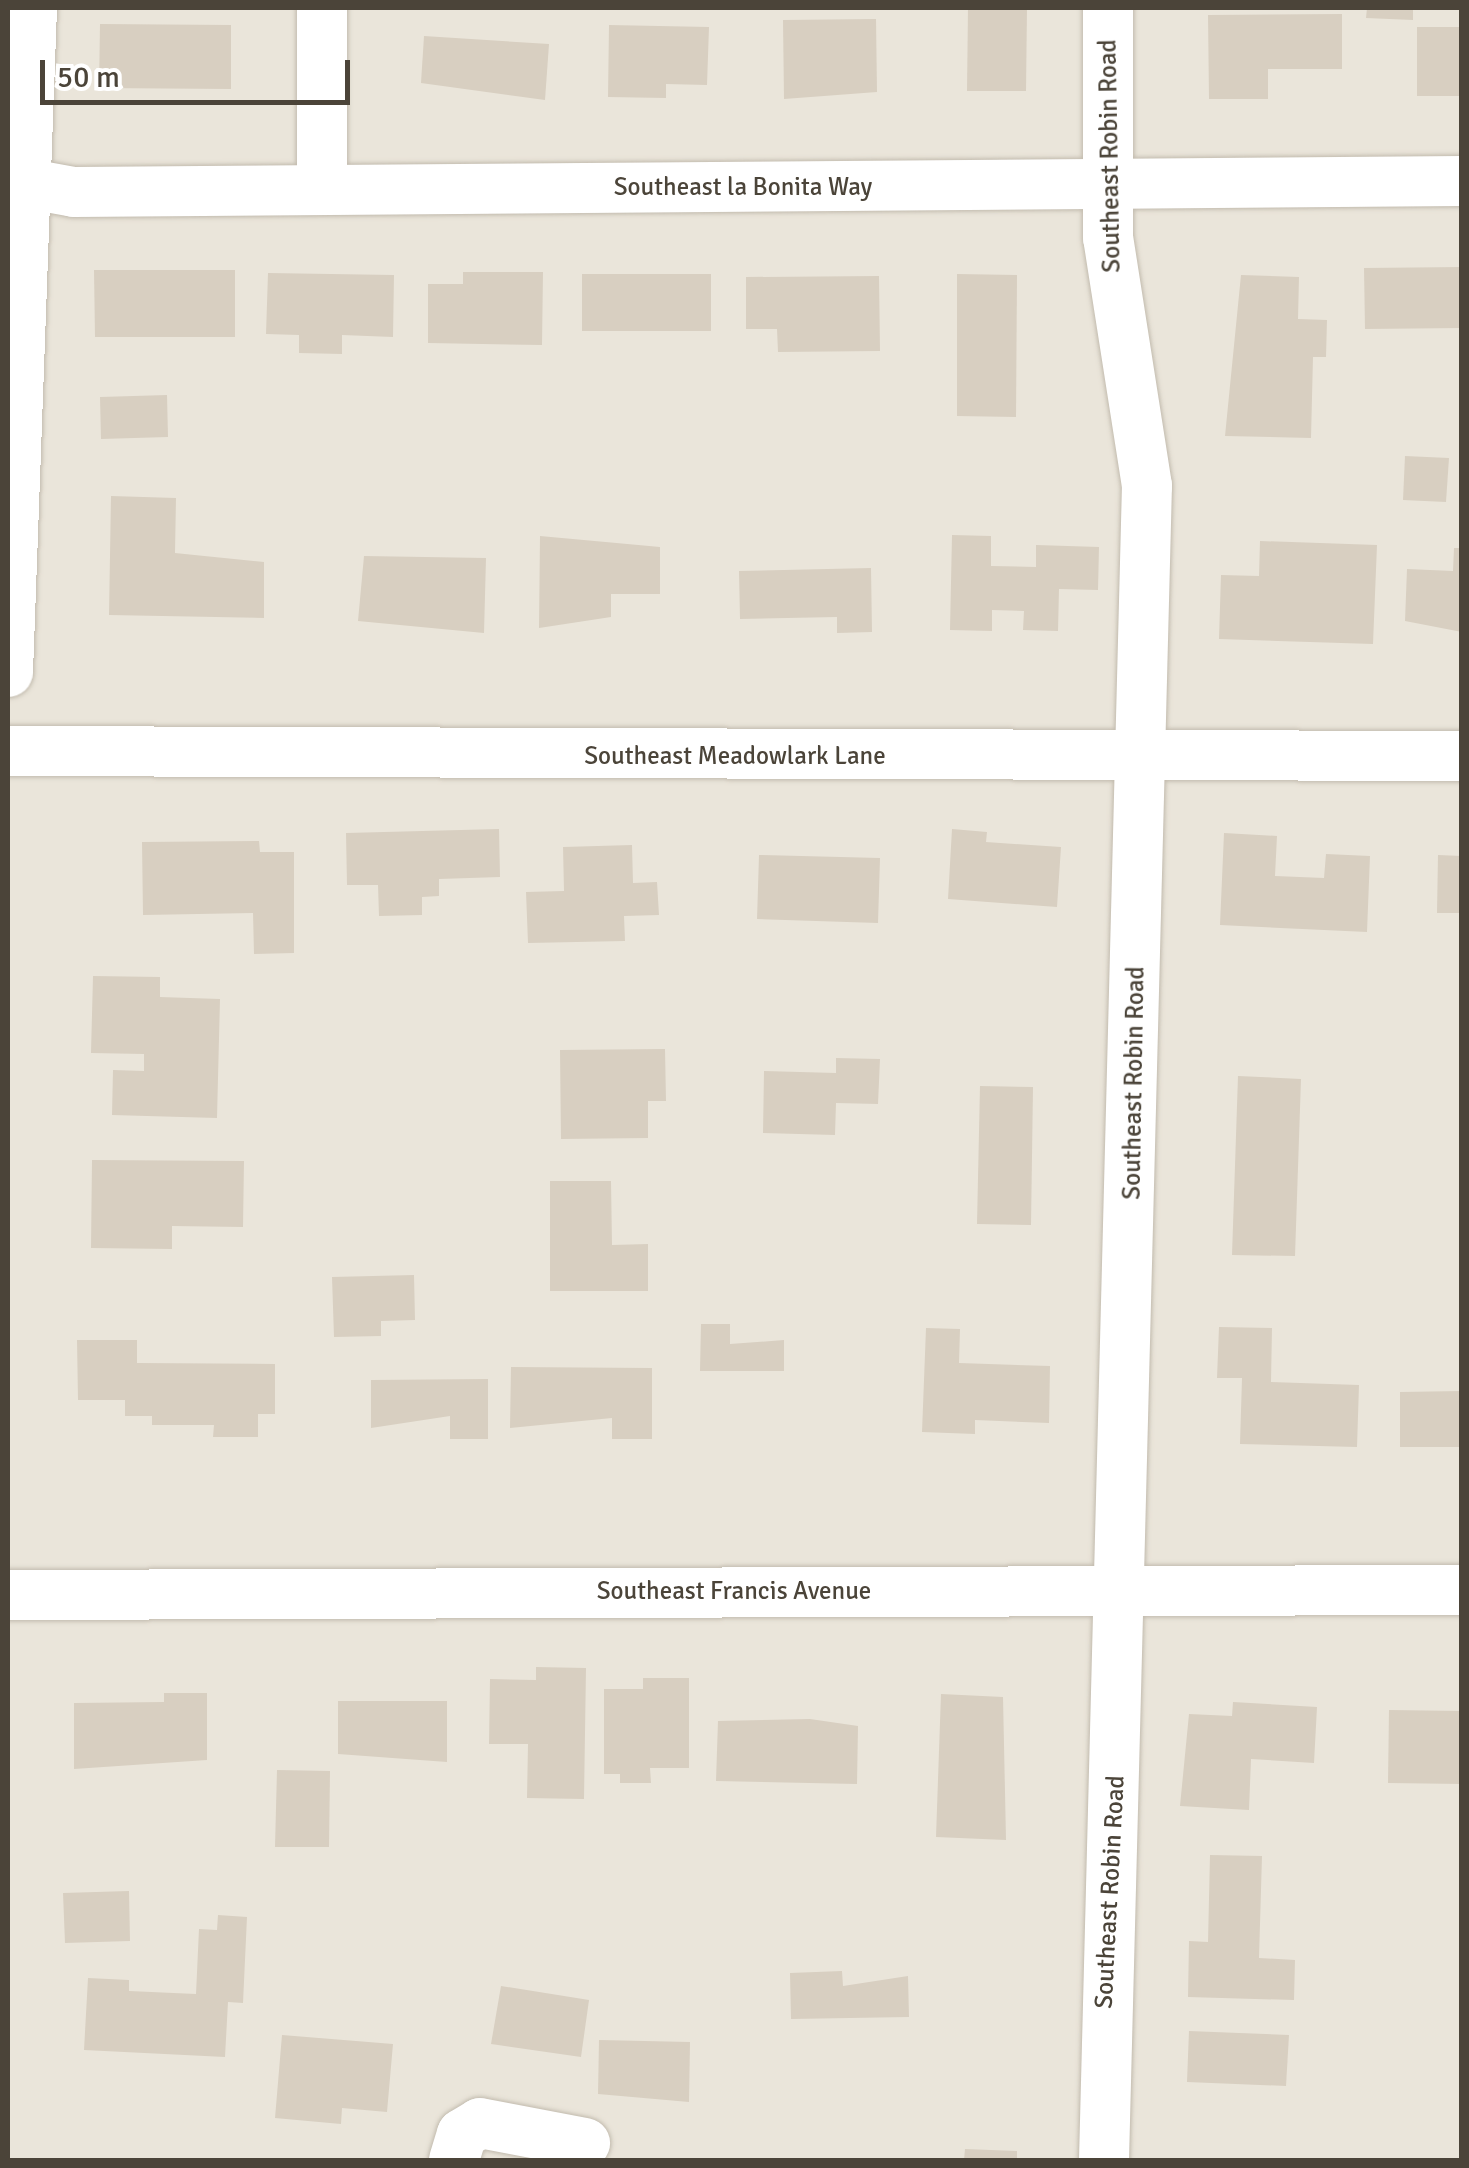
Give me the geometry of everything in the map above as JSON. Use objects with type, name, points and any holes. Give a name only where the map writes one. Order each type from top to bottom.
[{"type":"street","points":[[8,672],[16,183],[32,8]]},
{"type":"street","points":[[322,8],[322,188]]},
{"type":"street","name":"Southeast Robin Road","points":[[1104,2160],[1123,1589],[1146,486],[1117,334],[1108,186],[1108,8]]},
{"type":"street","name":"Southeast la Bonita Way","points":[[16,183],[322,188],[1108,186],[1462,180]]},
{"type":"street","name":"Southeast Meadowlark Lane","points":[[8,751],[1141,758],[1462,756]]},
{"type":"street","name":"Southeast Francis Avenue","points":[[8,1596],[1462,1590]]},
{"type":"street","points":[[454,2160],[462,2134],[480,2123],[585,2143]]},
{"type":"shaded area","points":[[8,8],[1461,8],[1461,2160],[8,2160]]},
{"type":"building","points":[[968,8],[1027,8],[1026,91],[967,91]]},
{"type":"building","points":[[1367,8],[1413,8],[1413,20],[1366,18]]},
{"type":"building","points":[[1342,14],[1342,69],[1268,69],[1268,99],[1209,99],[1208,15]]},
{"type":"building","points":[[876,19],[877,92],[784,99],[783,20]]},
{"type":"building","points":[[100,24],[231,25],[231,89],[99,88]]},
{"type":"building","points":[[609,25],[709,27],[707,85],[666,84],[666,98],[608,97]]},
{"type":"building","points":[[1417,27],[1462,27],[1462,96],[1417,96]]},
{"type":"building","points":[[424,36],[549,44],[545,100],[421,83]]},
{"type":"building","points":[[1462,267],[1462,328],[1365,329],[1364,268]]},
{"type":"building","points":[[94,270],[235,270],[235,337],[95,337]]},
{"type":"building","points":[[463,272],[543,272],[542,345],[428,343],[428,284],[463,284]]},
{"type":"building","points":[[268,273],[394,275],[393,337],[342,335],[342,354],[299,353],[299,335],[266,334]]},
{"type":"building","points":[[582,274],[711,274],[711,331],[582,331]]},
{"type":"building","points":[[957,274],[1017,275],[1016,417],[957,416]]},
{"type":"building","points":[[1241,275],[1299,277],[1298,319],[1327,320],[1326,357],[1313,357],[1311,438],[1225,436]]},
{"type":"building","points":[[879,276],[880,351],[778,352],[777,329],[746,329],[746,277]]},
{"type":"building","points":[[167,395],[168,437],[101,439],[100,397]]},
{"type":"building","points":[[1405,456],[1449,458],[1446,502],[1403,500]]},
{"type":"building","points":[[111,496],[176,498],[175,553],[264,562],[264,618],[109,615]]},
{"type":"building","points":[[952,535],[991,536],[991,566],[1036,567],[1036,545],[1099,547],[1098,590],[1059,589],[1058,631],[1023,630],[1024,611],[992,610],[992,631],[950,630]]},
{"type":"building","points":[[540,536],[660,547],[660,594],[611,594],[611,617],[539,628]]},
{"type":"building","points":[[1260,541],[1377,545],[1373,644],[1219,639],[1221,575],[1259,576]]},
{"type":"building","points":[[1454,548],[1462,548],[1462,632],[1405,621],[1407,569],[1453,571]]},
{"type":"building","points":[[364,556],[486,558],[484,633],[358,621]]},
{"type":"building","points":[[871,568],[872,632],[837,633],[837,617],[740,619],[739,571]]},
{"type":"building","points":[[499,829],[500,877],[439,879],[439,896],[422,897],[422,915],[379,916],[378,885],[347,885],[346,833]]},
{"type":"building","points":[[952,829],[987,832],[986,842],[1061,847],[1057,907],[948,899]]},
{"type":"building","points":[[1224,833],[1277,836],[1275,876],[1324,878],[1326,854],[1370,856],[1367,932],[1220,925]]},
{"type":"building","points":[[259,841],[260,852],[294,852],[294,953],[254,954],[253,913],[143,915],[142,842]]},
{"type":"building","points":[[632,845],[633,883],[657,882],[659,915],[624,916],[625,941],[528,943],[526,892],[564,891],[563,847]]},
{"type":"building","points":[[759,855],[880,858],[878,923],[757,919]]},
{"type":"building","points":[[1438,855],[1462,856],[1462,913],[1437,913]]},
{"type":"building","points":[[93,976],[160,977],[160,997],[220,999],[217,1118],[112,1115],[113,1070],[144,1071],[144,1054],[91,1053]]},
{"type":"building","points":[[665,1049],[666,1101],[648,1101],[648,1138],[561,1139],[560,1050]]},
{"type":"building","points":[[836,1058],[880,1059],[878,1104],[836,1103],[835,1135],[763,1133],[764,1071],[836,1073]]},
{"type":"building","points":[[1238,1076],[1301,1079],[1295,1256],[1232,1255]]},
{"type":"building","points":[[980,1086],[1033,1087],[1031,1225],[977,1224]]},
{"type":"building","points":[[92,1160],[244,1161],[243,1227],[172,1226],[172,1249],[91,1248]]},
{"type":"building","points":[[550,1181],[611,1181],[612,1245],[648,1244],[648,1291],[550,1291]]},
{"type":"building","points":[[414,1275],[415,1320],[381,1321],[381,1336],[334,1337],[332,1277]]},
{"type":"building","points":[[701,1324],[730,1324],[730,1344],[784,1340],[784,1371],[700,1371]]},
{"type":"building","points":[[1219,1327],[1272,1328],[1271,1382],[1359,1385],[1357,1447],[1240,1444],[1242,1378],[1217,1378]]},
{"type":"building","points":[[926,1328],[960,1329],[959,1363],[1050,1366],[1049,1423],[975,1420],[975,1434],[922,1432]]},
{"type":"building","points":[[77,1340],[137,1340],[137,1363],[275,1364],[275,1414],[258,1414],[258,1437],[213,1437],[214,1425],[152,1425],[152,1416],[125,1416],[125,1400],[78,1400]]},
{"type":"building","points":[[511,1367],[652,1368],[652,1439],[612,1439],[612,1418],[510,1428]]},
{"type":"building","points":[[488,1379],[488,1439],[450,1439],[450,1416],[371,1428],[371,1380]]},
{"type":"building","points":[[1462,1391],[1462,1447],[1400,1447],[1400,1392]]},
{"type":"building","points":[[536,1667],[586,1668],[584,1799],[527,1798],[528,1744],[489,1744],[490,1679],[536,1680]]},
{"type":"building","points":[[643,1678],[689,1678],[689,1768],[650,1768],[651,1783],[620,1783],[620,1774],[604,1774],[604,1689],[643,1689]]},
{"type":"building","points":[[164,1693],[207,1693],[207,1760],[74,1769],[74,1703],[164,1702]]},
{"type":"building","points":[[941,1694],[1003,1697],[1006,1840],[936,1837]]},
{"type":"building","points":[[338,1701],[447,1701],[447,1762],[338,1754]]},
{"type":"building","points":[[1233,1702],[1317,1707],[1314,1763],[1251,1759],[1249,1810],[1180,1806],[1189,1714],[1232,1716]]},
{"type":"building","points":[[1389,1710],[1462,1711],[1462,1784],[1388,1783]]},
{"type":"building","points":[[810,1719],[858,1726],[857,1784],[716,1781],[718,1721]]},
{"type":"building","points":[[277,1770],[330,1771],[329,1847],[275,1847]]},
{"type":"building","points":[[1210,1855],[1262,1856],[1259,1958],[1295,1960],[1294,2000],[1188,1997],[1189,1941],[1208,1942]]},
{"type":"building","points":[[129,1891],[130,1941],[65,1943],[63,1893]]},
{"type":"building","points":[[218,1915],[247,1917],[243,2003],[228,2002],[225,2057],[84,2050],[88,1978],[129,1980],[129,1991],[196,1994],[199,1929],[217,1930]]},
{"type":"building","points":[[842,1971],[843,1986],[908,1976],[909,2017],[791,2019],[790,1973]]},
{"type":"building","points":[[501,1986],[589,2000],[581,2057],[491,2044]]},
{"type":"building","points":[[1189,2031],[1289,2035],[1286,2086],[1187,2082]]},
{"type":"building","points":[[282,2035],[393,2044],[387,2112],[342,2108],[341,2124],[275,2118]]},
{"type":"building","points":[[599,2040],[690,2042],[689,2102],[598,2094]]},
{"type":"building","points":[[965,2149],[1017,2151],[1017,2160],[964,2160]]}]
